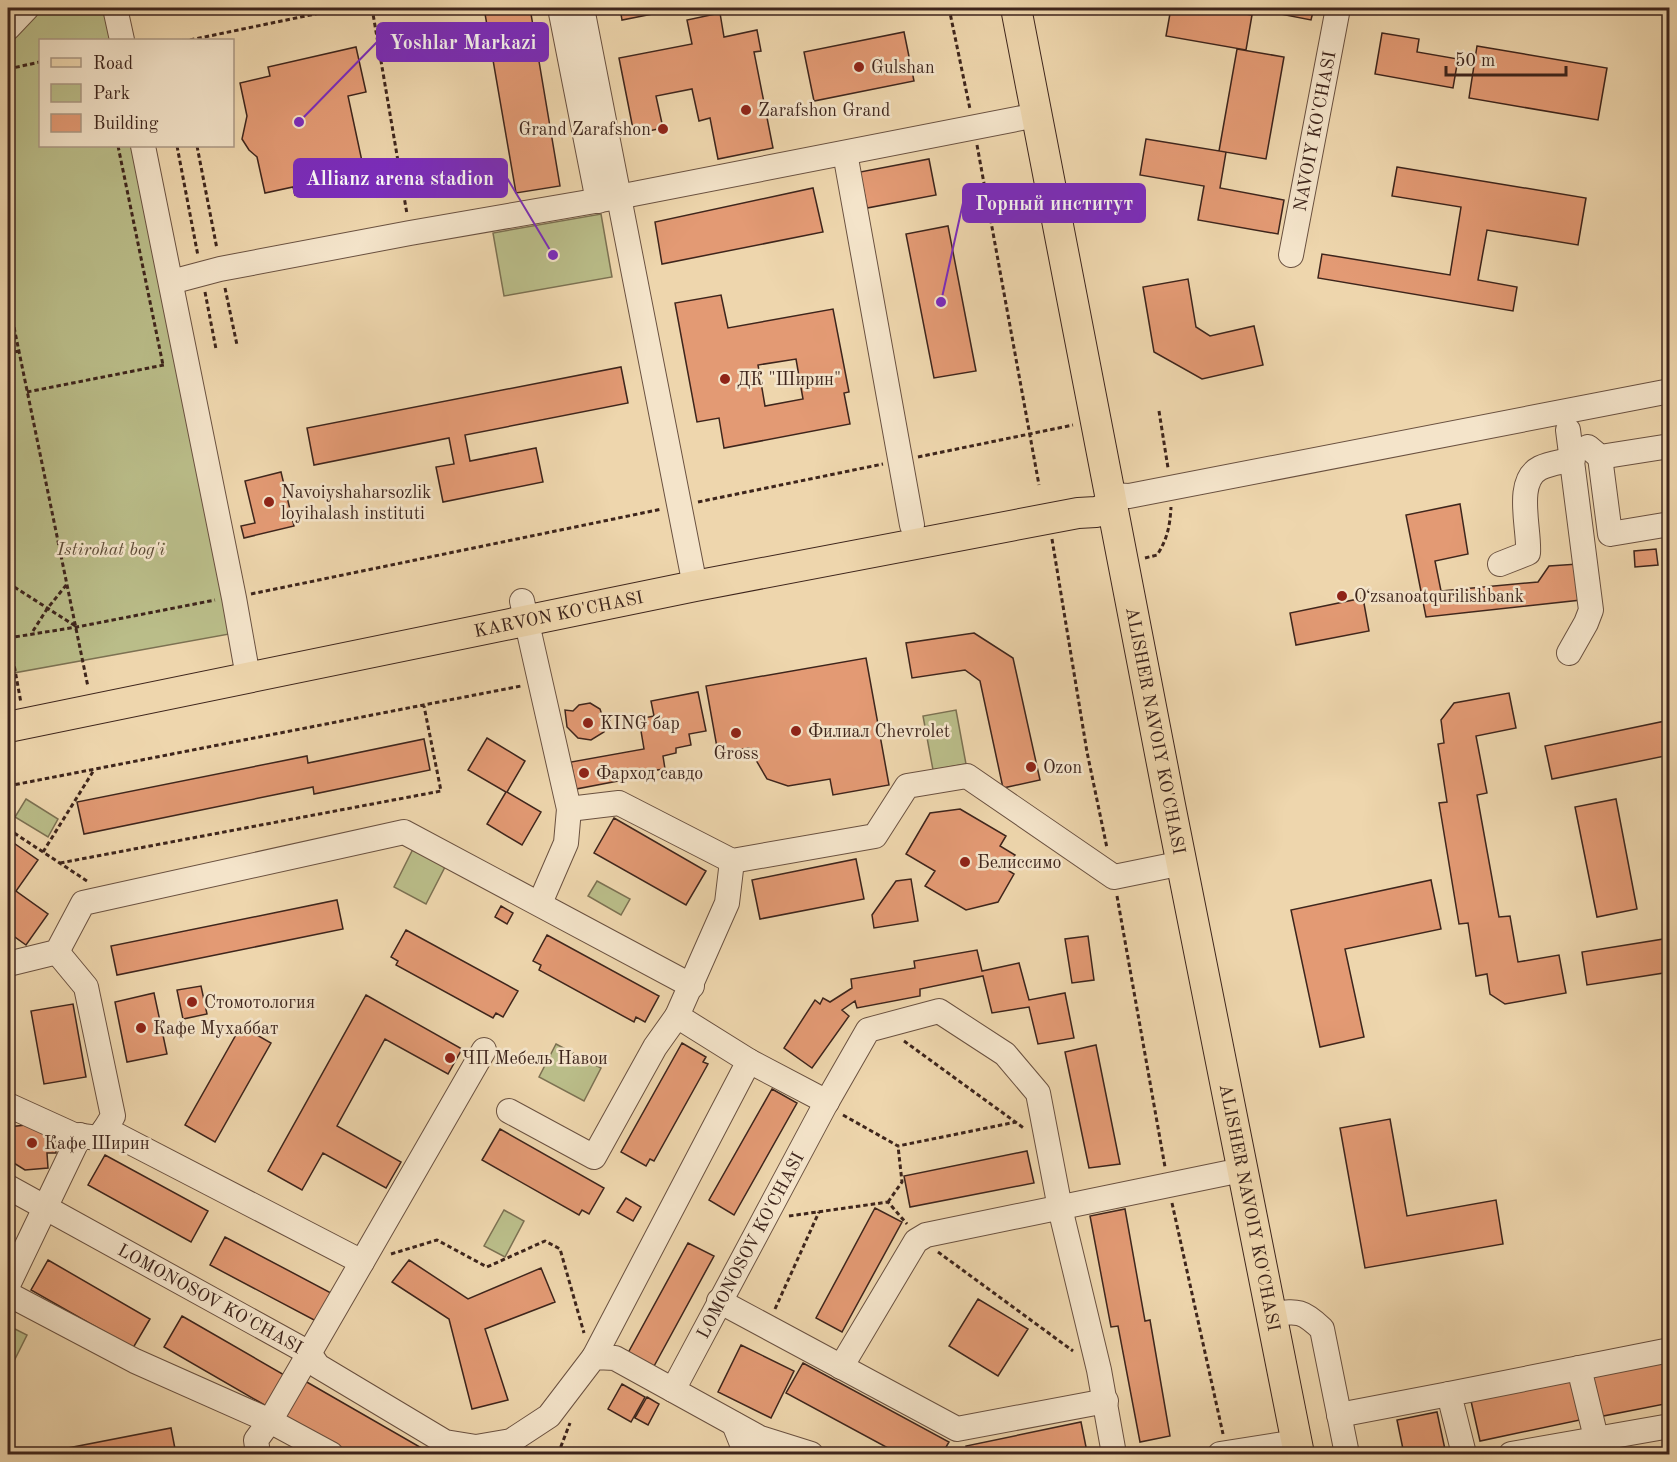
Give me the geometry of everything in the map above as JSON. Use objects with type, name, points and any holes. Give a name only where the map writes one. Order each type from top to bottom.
[{"type":"main road","name":"ALISHER NAVOIY KO'CHASI","points":[[1001,8],[1030,117],[1272,1314],[1289,1449]]},
{"type":"main road","name":"ALISHER NAVOIY KO'CHASI","points":[[1016,8],[1030,117],[1080,423],[1108,501],[1106,568],[1133,684],[1227,1173],[1289,1449]]},
{"type":"main road","points":[[693,577],[912,525],[1043,500],[1108,501]]},
{"type":"main road","name":"KARVON KO'CHASI","points":[[12,712],[693,577],[1078,513],[1108,501]]},
{"type":"main road","points":[[12,712],[89,690],[246,667]]},
{"type":"street","points":[[8,28],[27,8]]},
{"type":"street","points":[[115,8],[122,39]]},
{"type":"street","points":[[560,8],[608,199],[679,506],[693,577]]},
{"type":"street","points":[[582,8],[608,199]]},
{"type":"street","name":"NAVOIY KO'CHASI","points":[[1291,255],[1338,8]]},
{"type":"street","points":[[171,282],[211,271],[410,233],[608,199],[1030,117]]},
{"type":"street","points":[[143,147],[171,282],[175,363],[234,598],[246,667]]},
{"type":"street","points":[[845,153],[912,525]]},
{"type":"street","points":[[1108,501],[1670,391]]},
{"type":"street","points":[[1549,414],[1600,457],[1610,534],[1670,524]]},
{"type":"street","points":[[1568,430],[1591,610],[1569,653]]},
{"type":"street","points":[[1600,457],[1670,446]]},
{"type":"street","points":[[1500,564],[1528,553],[1524,499],[1531,477],[1539,468],[1573,459]]},
{"type":"street","points":[[525,611],[569,809],[566,843],[540,903]]},
{"type":"street","points":[[569,809],[620,803],[732,861],[875,836],[907,786],[967,776],[1114,877],[1168,866]]},
{"type":"street","points":[[8,964],[57,952],[83,903],[404,832],[692,986]]},
{"type":"street","points":[[509,1111],[594,1157],[655,1047],[677,1016],[692,986],[727,903],[732,861]]},
{"type":"street","points":[[8,1105],[74,1135],[98,1137],[113,1116],[86,987],[57,952]]},
{"type":"street","points":[[677,1016],[749,1061],[826,1104],[868,1030],[939,1011],[1005,1054],[1038,1093],[1060,1208],[1106,1401],[1114,1455]]},
{"type":"street","points":[[258,1455],[256,1440],[270,1420],[484,1050]]},
{"type":"street","name":"LOMONOSOV KO'CHASI","points":[[8,1187],[309,1353],[318,1366],[446,1442],[476,1447],[512,1441],[549,1416],[600,1359],[749,1061]]},
{"type":"street","name":"LOMONOSOV KO'CHASI","points":[[673,1390],[826,1104]]},
{"type":"street","points":[[105,1129],[362,1262]]},
{"type":"street","points":[[8,1285],[80,1135]]},
{"type":"street","points":[[841,1367],[916,1241],[926,1235],[1227,1173]]},
{"type":"street","points":[[8,1294],[135,1361],[270,1420],[330,1455]]},
{"type":"street","points":[[719,1301],[957,1429],[1106,1401]]},
{"type":"street","points":[[1272,1314],[1297,1311],[1312,1319],[1322,1329],[1347,1455]]},
{"type":"street","points":[[1340,1415],[1670,1350]]},
{"type":"street","points":[[600,1359],[673,1390],[760,1438],[812,1455]]},
{"type":"street","points":[[1579,1368],[1599,1447]]},
{"type":"street","points":[[1449,1394],[1464,1455]]},
{"type":"street","points":[[734,1424],[746,1455]]},
{"type":"street","points":[[1511,1455],[1599,1447],[1670,1426]]},
{"type":"street","points":[[1224,1454],[1289,1449]]},
{"type":"path","points":[[195,39],[344,8]]},
{"type":"path","points":[[372,8],[410,233]]},
{"type":"path","points":[[949,8],[974,128],[1040,485]]},
{"type":"path","points":[[8,69],[39,62]]},
{"type":"path","points":[[27,392],[175,363],[118,147]]},
{"type":"path","points":[[177,147],[211,271],[237,345]]},
{"type":"path","points":[[197,147],[211,271],[216,349]]},
{"type":"path","points":[[8,298],[89,690]]},
{"type":"path","points":[[8,353],[19,351]]},
{"type":"path","points":[[12,712],[8,637],[234,598],[1080,423]]},
{"type":"path","points":[[1052,538],[1087,752],[1114,877],[1168,1186],[1224,1454]]},
{"type":"path","points":[[8,583],[76,627]]},
{"type":"path","points":[[33,632],[47,609],[68,584]]},
{"type":"path","points":[[8,786],[541,682]]},
{"type":"path","points":[[60,863],[441,791],[424,706]]},
{"type":"path","points":[[43,852],[94,770]]},
{"type":"path","points":[[8,829],[87,881],[92,901]]},
{"type":"path","points":[[884,1026],[1048,1146]]},
{"type":"path","points":[[826,1104],[898,1146],[1016,1122]]},
{"type":"path","points":[[764,1219],[888,1202],[902,1182],[898,1146]]},
{"type":"path","points":[[888,1202],[920,1239],[1099,1370]]},
{"type":"path","points":[[767,1327],[819,1212]]},
{"type":"path","points":[[362,1262],[437,1240],[487,1267],[545,1241],[560,1249],[600,1359]]},
{"type":"green space","name":"Istirohat bog'i","points":[[8,8],[109,8],[116,39],[39,39],[39,147],[137,147],[235,633],[8,674]]},
{"type":"green space","points":[[601,214],[612,277],[504,296],[493,233]]},
{"type":"green space","points":[[956,710],[966,764],[933,770],[923,716]]},
{"type":"green space","points":[[26,799],[58,819],[48,837],[15,817]]},
{"type":"green space","points":[[414,847],[446,865],[426,904],[394,887]]},
{"type":"green space","points":[[597,881],[630,899],[621,915],[588,896]]},
{"type":"green space","points":[[556,1044],[601,1068],[584,1101],[539,1077]]},
{"type":"green space","points":[[504,1210],[524,1221],[505,1257],[484,1246]]},
{"type":"green space","points":[[9,1326],[27,1335],[12,1365],[8,1363]]},
{"type":"building","points":[[484,8],[530,8],[560,186],[516,193]]},
{"type":"building","points":[[620,8],[657,8],[658,13],[622,20]]},
{"type":"building","points":[[1171,8],[1207,8],[1252,15],[1246,50],[1166,36]]},
{"type":"building","points":[[1276,8],[1314,8],[1311,20],[1275,13]]},
{"type":"building","points":[[720,13],[724,37],[757,30],[761,51],[754,52],[773,148],[718,159],[710,118],[699,121],[692,89],[656,96],[663,128],[634,134],[619,58],[692,44],[687,20]]},
{"type":"building","name":"Gulshan","points":[[904,32],[914,81],[814,101],[804,52]]},
{"type":"building","points":[[1382,33],[1419,39],[1417,52],[1458,59],[1453,88],[1375,74]]},
{"type":"building","points":[[1477,46],[1607,68],[1598,120],[1469,98]]},
{"type":"building","points":[[356,47],[366,92],[348,96],[366,180],[295,195],[293,187],[265,193],[257,157],[242,139],[247,116],[240,83],[270,76],[268,67]]},
{"type":"building","points":[[1237,49],[1284,57],[1266,159],[1219,151]]},
{"type":"building","points":[[1146,139],[1226,152],[1220,188],[1284,200],[1278,234],[1198,220],[1204,186],[1140,175]]},
{"type":"building","points":[[929,159],[936,195],[867,208],[860,172]]},
{"type":"building","points":[[1397,167],[1586,198],[1578,245],[1487,230],[1478,280],[1517,287],[1513,311],[1318,278],[1322,254],[1450,275],[1461,207],[1392,196]]},
{"type":"building","points":[[813,188],[823,232],[662,264],[655,222]]},
{"type":"building","points":[[948,226],[976,371],[934,378],[906,234]]},
{"type":"building","points":[[1188,279],[1196,327],[1210,336],[1254,326],[1263,365],[1202,379],[1154,352],[1143,287]]},
{"type":"building","name":"ДК \"Ширин\"","points":[[721,295],[728,328],[833,309],[849,392],[844,393],[850,424],[724,448],[719,418],[697,422],[675,303]],"holes":[[[796,359],[803,399],[765,406],[758,365]]]},
{"type":"building","points":[[621,367],[628,403],[465,435],[470,461],[536,448],[543,482],[443,502],[436,467],[454,464],[449,438],[314,465],[307,428]]},
{"type":"building","name":"Navoiyshaharsozlik loyihalash instituti","points":[[281,472],[294,526],[244,538],[241,526],[255,523],[245,481]]},
{"type":"building","points":[[1460,504],[1468,554],[1435,561],[1441,591],[1538,582],[1549,566],[1578,564],[1581,600],[1426,617],[1406,515]]},
{"type":"building","points":[[1656,549],[1658,565],[1635,567],[1634,551]]},
{"type":"building","points":[[1363,598],[1369,631],[1296,645],[1290,613]]},
{"type":"building","points":[[974,633],[1013,658],[1040,780],[1003,788],[980,681],[965,670],[912,678],[906,643]]},
{"type":"building","name":"Филиал Chevrolet","points":[[866,658],[889,785],[833,795],[830,779],[788,786],[767,779],[749,748],[718,753],[706,686]]},
{"type":"building","points":[[698,692],[706,731],[689,734],[691,745],[676,748],[676,753],[663,756],[665,769],[649,771],[650,775],[576,789],[571,762],[644,749],[639,719],[654,716],[651,701]]},
{"type":"building","points":[[1509,693],[1516,728],[1476,736],[1487,793],[1477,795],[1499,917],[1510,916],[1518,962],[1559,955],[1566,993],[1505,1004],[1490,994],[1487,974],[1476,976],[1468,923],[1459,924],[1439,803],[1447,802],[1438,744],[1444,743],[1441,720],[1454,703]]},
{"type":"building","name":"KING бар","points":[[590,703],[600,709],[603,718],[610,720],[604,732],[591,740],[578,738],[567,727],[565,710],[573,711],[579,705]]},
{"type":"building","points":[[1670,720],[1670,755],[1552,779],[1545,746]]},
{"type":"building","points":[[487,738],[525,761],[507,792],[541,812],[522,845],[487,824],[506,792],[468,770]]},
{"type":"building","points":[[424,739],[430,770],[314,794],[313,787],[84,834],[77,802],[307,756],[308,763]]},
{"type":"building","points":[[1616,799],[1637,909],[1597,917],[1575,807]]},
{"type":"building","name":"Белиссимо","points":[[960,809],[1006,836],[1000,846],[1015,855],[1006,869],[1014,874],[998,902],[966,910],[925,886],[935,871],[906,854],[930,813]]},
{"type":"building","points":[[614,818],[706,871],[686,905],[594,853]]},
{"type":"building","points":[[8,839],[38,860],[16,891],[48,914],[26,945],[8,932],[8,894],[12,889],[8,886]]},
{"type":"building","points":[[856,859],[864,899],[760,919],[752,880]]},
{"type":"building","points":[[911,879],[918,921],[874,928],[872,915],[896,881]]},
{"type":"building","points":[[1431,880],[1441,929],[1345,949],[1364,1037],[1320,1047],[1291,910]]},
{"type":"building","points":[[337,900],[343,929],[117,975],[111,946]]},
{"type":"building","points":[[501,906],[513,913],[507,924],[495,917]]},
{"type":"building","points":[[406,930],[518,991],[503,1017],[496,1013],[493,1018],[396,965],[398,961],[391,957]]},
{"type":"building","points":[[547,935],[659,996],[645,1022],[636,1017],[634,1022],[539,970],[541,965],[533,961]]},
{"type":"building","points":[[1088,936],[1094,980],[1072,983],[1065,939]]},
{"type":"building","points":[[1670,938],[1670,972],[1587,985],[1582,952]]},
{"type":"building","points":[[977,950],[982,971],[1019,963],[1029,1000],[1065,993],[1074,1038],[1038,1044],[1029,1007],[992,1013],[983,976],[920,989],[920,996],[857,1008],[855,1001],[842,1010],[849,1016],[812,1068],[784,1048],[815,1000],[820,1004],[823,998],[830,1002],[852,988],[851,979],[915,968],[914,961]]},
{"type":"building","name":"Стомотология","points":[[201,986],[207,1014],[183,1019],[177,990]]},
{"type":"building","name":"Кафе Мухаббат","points":[[154,993],[167,1054],[127,1062],[115,1002]]},
{"type":"building","points":[[366,995],[462,1049],[448,1074],[385,1039],[337,1126],[401,1162],[386,1188],[323,1153],[302,1190],[268,1171]]},
{"type":"building","points":[[73,1004],[86,1077],[44,1084],[31,1011]]},
{"type":"building","points":[[241,1026],[271,1043],[215,1142],[185,1125]]},
{"type":"building","points":[[682,1043],[706,1057],[703,1062],[708,1064],[654,1161],[650,1159],[646,1166],[621,1152]]},
{"type":"building","points":[[1096,1045],[1120,1164],[1089,1168],[1065,1052]]},
{"type":"building","points":[[772,1089],[797,1103],[734,1215],[709,1200]]},
{"type":"building","points":[[1390,1119],[1407,1216],[1496,1200],[1503,1244],[1365,1268],[1340,1128]]},
{"type":"building","name":"Кафе Ширин","points":[[35,1124],[54,1133],[56,1153],[47,1153],[48,1168],[25,1170],[9,1160],[8,1127]]},
{"type":"building","points":[[500,1129],[604,1188],[589,1214],[582,1210],[579,1215],[482,1160]]},
{"type":"building","points":[[1027,1151],[1034,1183],[910,1207],[904,1176]]},
{"type":"building","points":[[105,1155],[208,1211],[191,1242],[88,1185]]},
{"type":"building","points":[[626,1198],[641,1207],[633,1221],[617,1212]]},
{"type":"building","points":[[875,1208],[902,1222],[842,1332],[816,1318]]},
{"type":"building","points":[[1125,1209],[1145,1321],[1150,1320],[1170,1436],[1140,1442],[1118,1326],[1111,1327],[1090,1216]]},
{"type":"building","points":[[225,1237],[331,1293],[316,1321],[210,1265]]},
{"type":"building","points":[[688,1243],[714,1256],[653,1368],[628,1353]]},
{"type":"building","points":[[48,1260],[150,1319],[133,1348],[31,1290]]},
{"type":"building","points":[[409,1260],[468,1299],[541,1268],[555,1302],[485,1329],[508,1400],[472,1409],[449,1319],[392,1282]]},
{"type":"building","points":[[978,1299],[1028,1329],[998,1376],[949,1346]]},
{"type":"building","points":[[182,1316],[286,1376],[268,1407],[164,1347]]},
{"type":"building","points":[[741,1345],[794,1371],[771,1418],[718,1392]]},
{"type":"building","points":[[1670,1361],[1670,1403],[1593,1418],[1585,1378]]},
{"type":"building","points":[[803,1363],[949,1442],[942,1454],[899,1454],[786,1393]]},
{"type":"building","points":[[1572,1380],[1580,1420],[1480,1441],[1471,1401]]},
{"type":"building","points":[[305,1381],[432,1454],[349,1454],[284,1417]]},
{"type":"building","points":[[622,1384],[645,1397],[631,1422],[608,1409]]},
{"type":"building","points":[[647,1397],[659,1404],[648,1425],[635,1418]]},
{"type":"building","points":[[1437,1412],[1446,1454],[1404,1454],[1397,1420]]},
{"type":"building","points":[[1081,1422],[1087,1452],[1076,1454],[967,1454],[966,1446]]},
{"type":"building","points":[[171,1428],[176,1454],[37,1454]]},
{"type":"place","name":"Gulshan","points":[[859,67]]},
{"type":"place","name":"Zarafshon Grand","points":[[746,110]]},
{"type":"place","name":"Yoshlar Markazi","points":[[299,122]]},
{"type":"place","name":"Grand Zarafshon","points":[[663,129]]},
{"type":"place","name":"Allianz arena stadion","points":[[553,255]]},
{"type":"place","name":"Горный институт","points":[[941,302]]},
{"type":"place","name":"ДК \"Ширин\"","points":[[725,379]]},
{"type":"place","name":"Navoiyshaharsozlik loyihalash instituti","points":[[269,502]]},
{"type":"place","name":"Oʻzsanoatqurilishbank","points":[[1342,596]]},
{"type":"place","name":"KING бар","points":[[588,723]]},
{"type":"place","name":"Филиал Chevrolet","points":[[796,731]]},
{"type":"place","name":"Gross","points":[[736,733]]},
{"type":"place","name":"Ozon","points":[[1031,767]]},
{"type":"place","name":"Фарход савдо","points":[[584,773]]},
{"type":"place","name":"Белиссимо","points":[[965,862]]},
{"type":"place","name":"Стомотология","points":[[192,1002]]},
{"type":"place","name":"Кафе Мухаббат","points":[[141,1028]]},
{"type":"place","name":"ЧП Мебель Навои","points":[[450,1058]]},
{"type":"place","name":"Кафе Ширин","points":[[32,1143]]}]
